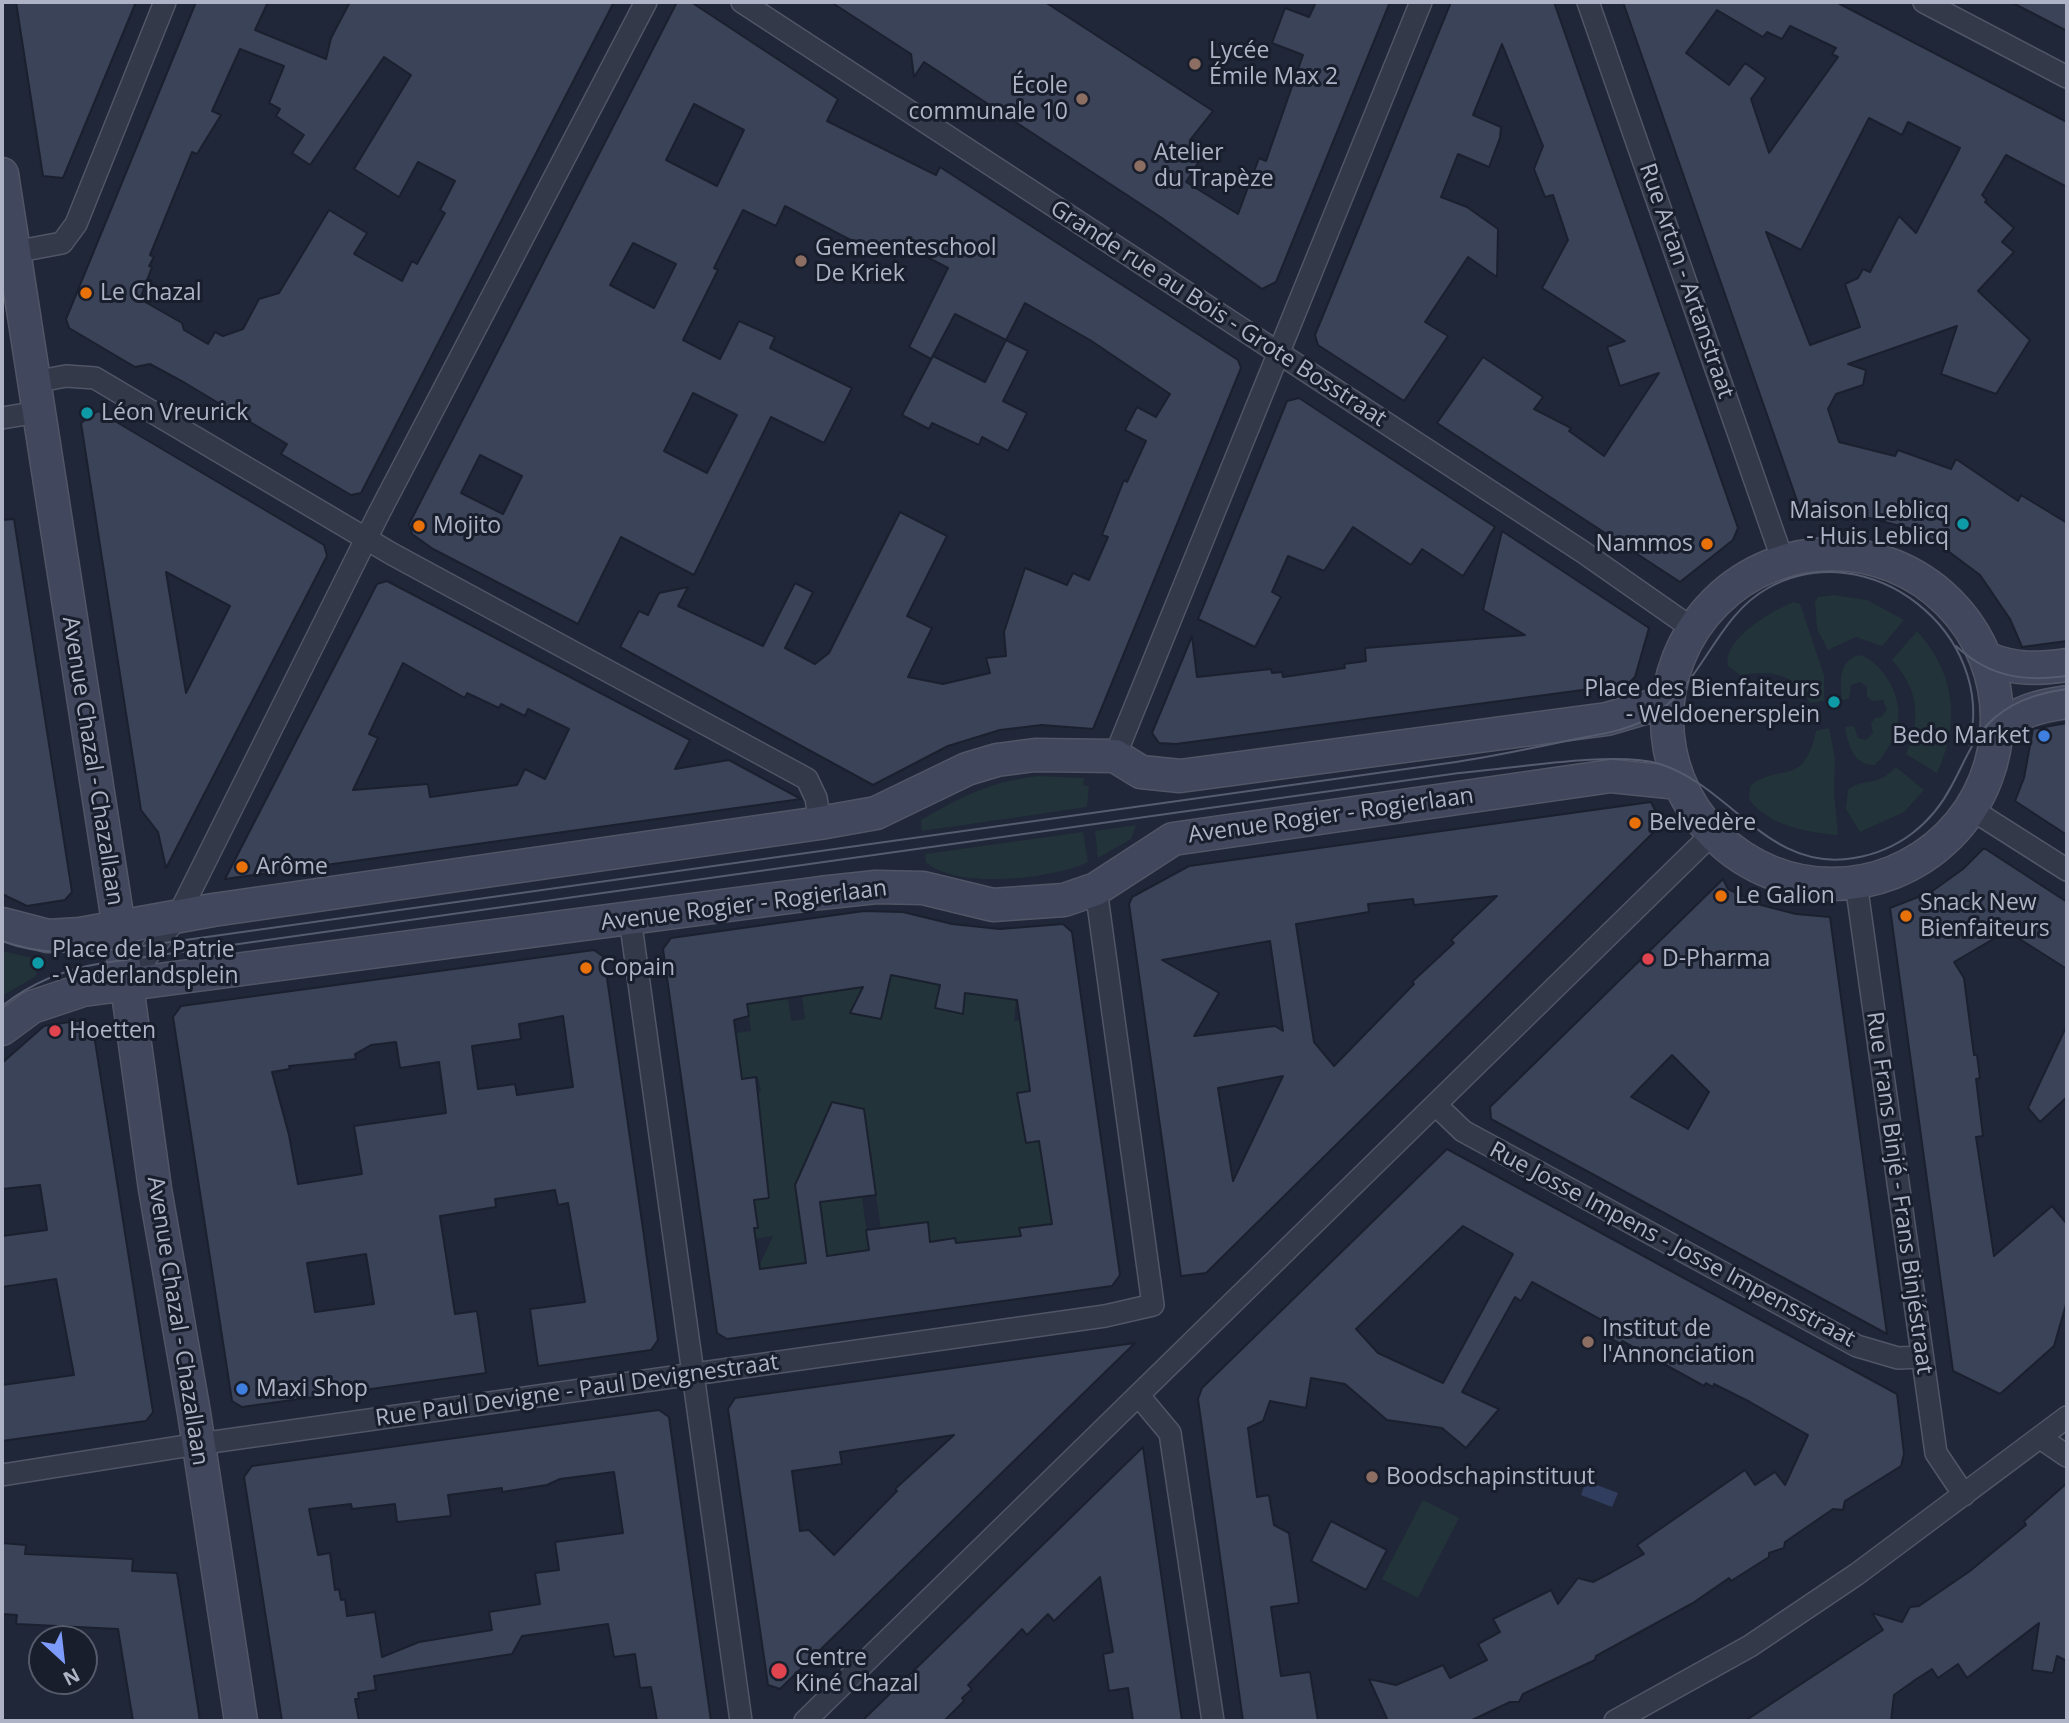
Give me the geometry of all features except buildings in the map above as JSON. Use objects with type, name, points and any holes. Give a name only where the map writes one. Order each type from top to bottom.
[{"type":"street","points":[[14,252],[62,243],[76,225],[165,2]]},
{"type":"street","points":[[2,1028],[17,1015],[48,1001],[83,990],[126,984],[178,916],[368,539],[646,2]]},
{"type":"street","name":"Grande rue au Bois - Grote Bosstraat","points":[[742,2],[1651,597],[1693,629]]},
{"type":"street","points":[[1115,756],[1421,2]]},
{"type":"street","name":"Rue Artan - Artanstraat","points":[[1588,2],[1783,561]]},
{"type":"street","points":[[1924,2],[2067,77]]},
{"type":"street","name":"Avenue Chazal - Chazallaan","points":[[2,174],[14,252],[11,294],[36,397],[119,928],[155,1189],[241,1721]]},
{"type":"street","points":[[2,418],[66,376],[95,378],[368,539],[807,779],[816,798],[820,823]]},
{"type":"street","points":[[1836,554],[1894,564],[1936,590],[1956,608],[1988,659],[1998,712],[1994,755],[1982,790],[1971,809],[1949,836],[1922,858],[1890,874],[1856,883],[1819,884],[1768,872],[1738,856],[1711,835],[1679,783],[1670,756],[1668,701],[1680,651],[1693,629],[1732,587],[1783,561],[1836,554]]},
{"type":"street","points":[[1988,659],[2010,667],[2032,670],[2067,665]]},
{"type":"street","points":[[2,924],[48,936],[119,928],[178,916],[820,823],[876,813],[967,769],[997,760],[1035,755],[1115,756],[1141,772],[1180,776],[1607,719],[1668,701]]},
{"type":"street","points":[[1997,730],[2016,713],[2037,706],[2067,702]]},
{"type":"street","name":"Avenue Rogier - Rogierlaan","points":[[126,984],[876,887],[923,888],[993,905],[1064,900],[1096,889],[1174,839],[1189,836],[1611,776],[1679,783]]},
{"type":"street","points":[[1971,809],[2067,870]]},
{"type":"street","points":[[804,1721],[1711,835]]},
{"type":"street","name":"Rue Frans Binjé - Frans Binjéstraat","points":[[1856,883],[1920,1357],[1936,1452],[1964,1495]]},
{"type":"street","name":"Rue Paul Devigne - Paul Devignestraat","points":[[2,1475],[198,1444],[1105,1316],[1153,1305],[1096,889]]},
{"type":"street","points":[[630,918],[741,1721]]},
{"type":"street","name":"Rue Josse Impens - Josse Impensstraat","points":[[1436,1105],[1463,1131],[1857,1346],[1898,1358],[1920,1357]]},
{"type":"street","points":[[1139,1396],[1170,1433],[1213,1721]]},
{"type":"street","points":[[1623,1719],[1749,1646],[1857,1574],[2042,1439],[2067,1417]]},
{"type":"street","points":[[2042,1439],[2067,1456]]},
{"type":"shaded area","points":[[1833,595],[1867,600],[1904,620],[1882,646],[1856,637],[1828,650],[1817,629],[1815,602],[1818,597]]},
{"type":"shaded area","points":[[1794,602],[1800,604],[1824,675],[1824,701],[1810,703],[1797,685],[1781,676],[1761,673],[1740,675],[1728,666],[1728,656],[1741,636],[1762,619]]},
{"type":"shaded area","points":[[1917,631],[1940,664],[1950,699],[1949,735],[1937,773],[1906,754],[1914,729],[1915,705],[1907,682],[1892,660]]},
{"type":"shaded area","points":[[1859,655],[1874,663],[1885,675],[1892,687],[1898,710],[1898,722],[1891,744],[1875,765],[1862,762],[1853,753],[1845,727],[1854,726],[1858,738],[1866,740],[1873,733],[1871,724],[1875,718],[1881,717],[1887,710],[1883,700],[1872,701],[1867,696],[1867,687],[1860,682],[1851,685],[1849,699],[1842,700],[1841,679],[1844,667]]},
{"type":"shaded area","points":[[1829,728],[1835,758],[1834,793],[1838,835],[1789,826],[1767,816],[1749,799],[1750,786],[1771,775],[1797,768],[1805,761],[1816,731]]},
{"type":"shaded area","points":[[1896,767],[1924,790],[1904,812],[1860,832],[1846,809],[1848,790],[1859,784],[1876,781]]},
{"type":"shaded area","points":[[1038,776],[1084,778],[1083,785],[1089,786],[1087,807],[922,831],[921,820],[964,797],[1005,782]]},
{"type":"shaded area","points":[[1136,825],[1131,839],[1098,858],[1095,831]]},
{"type":"shaded area","points":[[1083,832],[1088,862],[1052,873],[981,879],[940,871],[926,862],[925,854]]},
{"type":"shaded area","name":"Place de la Patrie - Vaderlandsplein","points":[[2,951],[36,959],[36,976],[2,996]]},
{"type":"shaded area","points":[[848,963],[874,965],[851,1014],[881,1019],[894,964],[913,980],[940,985],[936,1008],[963,1013],[966,993],[992,996],[1017,990],[1014,1021],[1020,1020],[1046,1089],[1017,1093],[1026,1142],[1039,1141],[1042,1152],[1056,1252],[1020,1229],[1021,1236],[1016,1239],[982,1251],[980,1240],[956,1243],[955,1238],[930,1242],[928,1223],[881,1230],[864,1109],[832,1102],[795,1184],[806,1263],[757,1271],[773,1236],[745,1240],[743,1230],[758,1227],[756,1214],[739,1216],[757,1093],[761,1092],[758,1077],[735,1080],[735,1033],[751,1031],[743,978],[747,1004],[774,1000],[787,992],[791,1021],[805,1019],[800,981],[813,979],[815,995],[851,989]]},
{"type":"shaded area","points":[[817,1181],[846,1199],[862,1197],[869,1250],[848,1253],[849,1264],[822,1266],[827,1253]]},
{"type":"shaded area","points":[[1423,1500],[1459,1518],[1418,1598],[1382,1579]]},
{"type":"water","points":[[1586,1481],[1618,1493],[1612,1507],[1581,1495]]},
{"type":"tram line","points":[[2,941],[46,951],[121,949],[1456,762],[1599,735],[1635,725],[1663,708],[1680,692],[1719,636],[1749,601],[1768,588],[1807,574],[1847,573],[1884,584],[1918,604],[1945,632],[1964,666],[1973,704],[1969,745]]},
{"type":"tram line","points":[[1956,646],[1981,665],[2008,675],[2036,678],[2067,676]]},
{"type":"tram line","points":[[2,1006],[25,990],[50,978],[103,963],[1459,773],[1561,762],[1616,759],[1660,764],[1686,775],[1774,841],[1798,853],[1824,859],[1854,858],[1885,849],[1924,823],[1944,799],[1976,739],[1996,717],[2024,700],[2067,689]]},
{"type":"place","name":"Lycée Émile Max 2","points":[[1195,64]]},
{"type":"place","name":"École communale 10","points":[[1082,99]]},
{"type":"place","name":"Atelier du Trapèze","points":[[1140,166]]},
{"type":"place","name":"Gemeenteschool De Kriek","points":[[801,261]]},
{"type":"place","name":"Le Chazal","points":[[86,293]]},
{"type":"place","name":"Léon Vreurick","points":[[87,413]]},
{"type":"place","name":"Maison Leblicq - Huis Leblicq","points":[[1963,524]]},
{"type":"place","name":"Mojito","points":[[419,526]]},
{"type":"place","name":"Nammos","points":[[1707,544]]},
{"type":"place","name":"Place des Bienfaiteurs - Weldoenersplein","points":[[1834,702]]},
{"type":"place","name":"Bedo Market","points":[[2044,736]]},
{"type":"place","name":"Belvedère","points":[[1635,823]]},
{"type":"place","name":"Arôme","points":[[242,867]]},
{"type":"place","name":"Le Galion","points":[[1721,896]]},
{"type":"place","name":"Snack New Bienfaiteurs","points":[[1906,916]]},
{"type":"place","name":"D-Pharma","points":[[1648,959]]},
{"type":"place","name":"Place de la Patrie - Vaderlandsplein","points":[[38,963]]},
{"type":"place","name":"Copain","points":[[586,968]]},
{"type":"place","name":"Hoetten","points":[[55,1031]]},
{"type":"place","name":"Institut de l'Annonciation","points":[[1588,1342]]},
{"type":"place","name":"Maxi Shop","points":[[242,1389]]},
{"type":"place","name":"Boodschapinstituut","points":[[1372,1477]]},
{"type":"place","name":"Centre Kiné Chazal","points":[[779,1671]]}]
